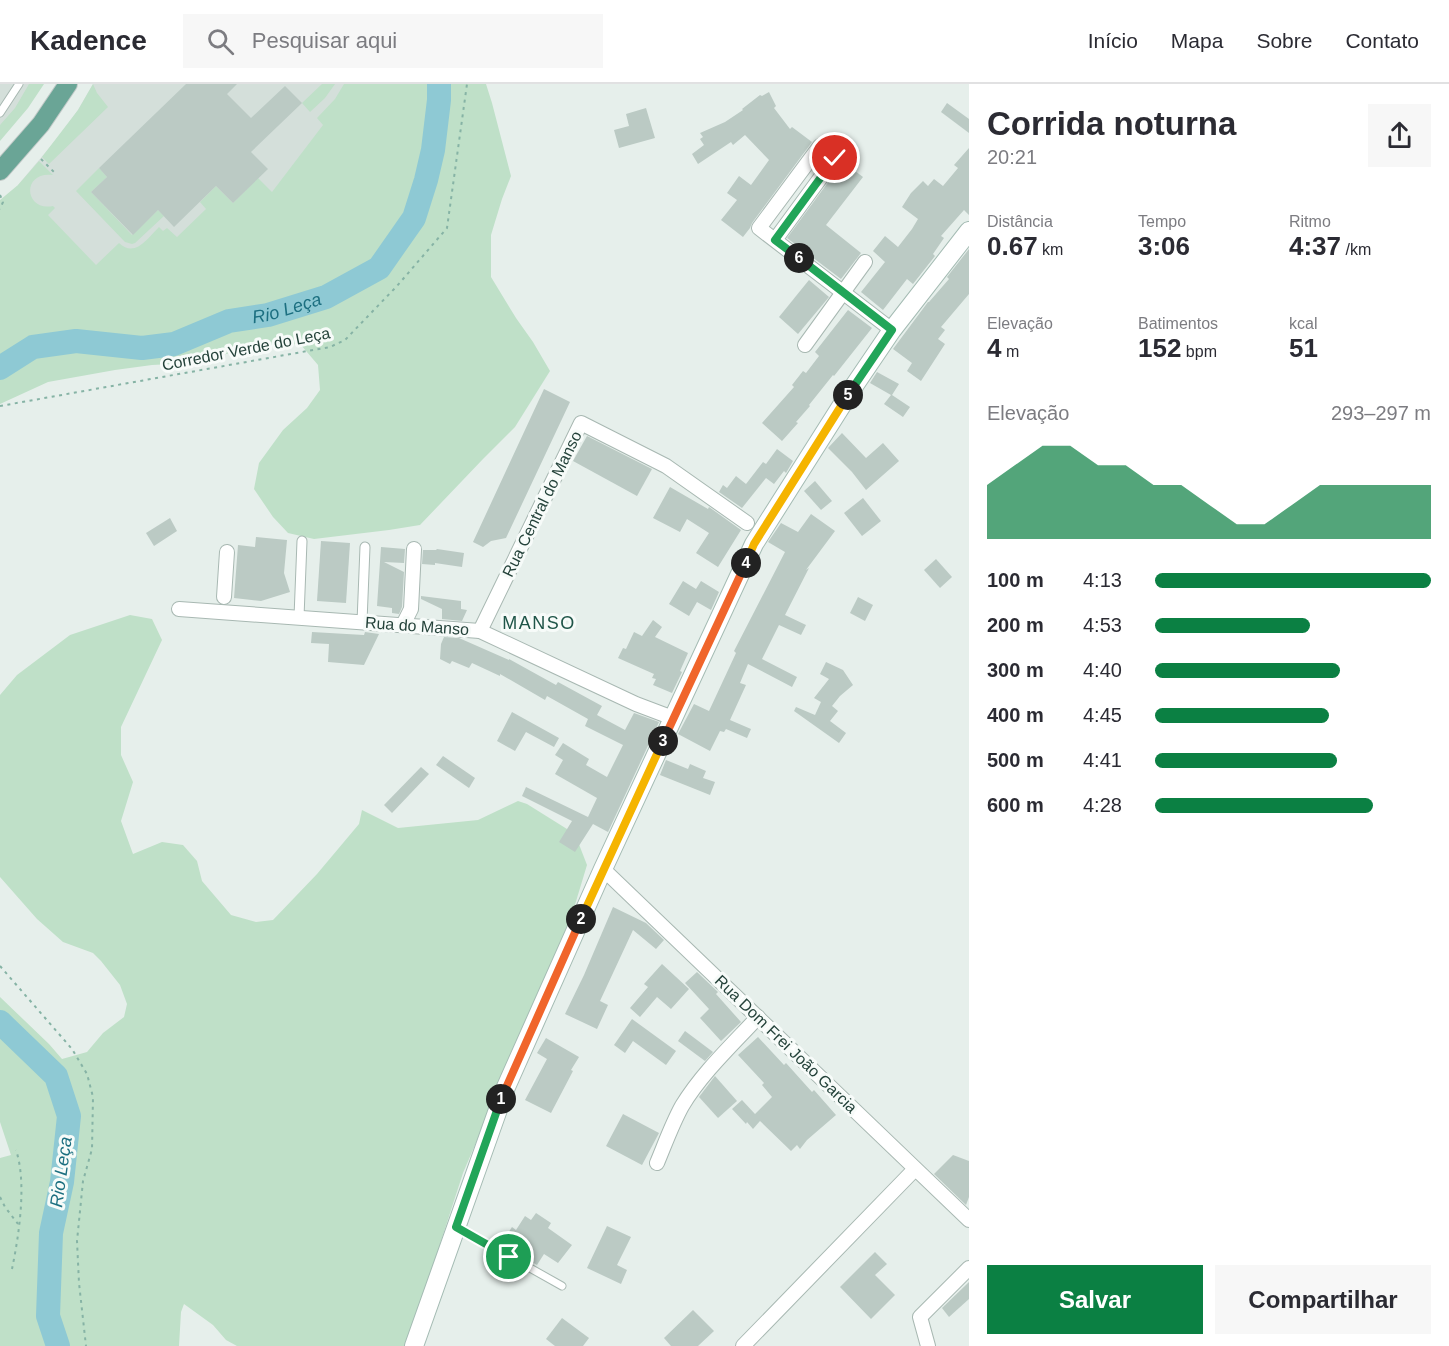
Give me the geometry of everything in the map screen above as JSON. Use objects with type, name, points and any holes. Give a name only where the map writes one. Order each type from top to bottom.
[{"type":"main road","points":[[0,171],[41,124],[68,84]]},
{"type":"main road","points":[[414,1346],[506,1088],[603,869],[754,544],[892,330],[969,231]]},
{"type":"street","points":[[775,240],[835,158],[820,146],[759,228],[892,330]]},
{"type":"street","points":[[806,345],[865,262]]},
{"type":"street","name":"Rua Central do Manso","points":[[480,631],[581,423],[666,466],[747,523]]},
{"type":"street","points":[[299,617],[302,541]]},
{"type":"street","points":[[362,622],[365,547]]},
{"type":"street","points":[[403,625],[411,609],[414,549]]},
{"type":"street","points":[[224,605],[227,552]]},
{"type":"street","name":"Rua do Manso","points":[[179,609],[224,605],[299,617],[480,631],[636,704],[673,718]]},
{"type":"street","name":"Rua Dom Frei João Garcia","points":[[603,869],[969,1220]]},
{"type":"street","points":[[657,1162],[680,1109],[694,1087],[758,1017]]},
{"type":"street","points":[[743,1346],[915,1169]]},
{"type":"street","points":[[928,1346],[920,1317],[969,1268]]},
{"type":"lane","points":[[0,113],[19,84]]},
{"type":"lane","points":[[456,1227],[562,1286]]},
{"type":"path","name":"Corredor Verde do Leça","points":[[0,406],[330,347],[345,340],[397,286],[447,228],[467,84]]},
{"type":"path","points":[[41,159],[55,173]]},
{"type":"path","points":[[0,195],[3,202],[0,209]]},
{"type":"path","points":[[0,966],[72,1049],[87,1074],[93,1097],[92,1149],[83,1181],[77,1240],[86,1346]]},
{"type":"path","points":[[12,1269],[16,1251],[21,1179],[16,1150]]},
{"type":"path","points":[[0,1197],[18,1224]]},
{"type":"shaded area","points":[[0,84],[35,84],[0,131]]},
{"type":"shaded area","points":[[93,84],[365,84],[267,214],[107,285],[18,185],[60,135]]},
{"type":"green space","points":[[29,84],[44,84],[28,108],[0,141],[0,125],[15,108]]},
{"type":"green space","points":[[93,84],[108,107],[49,164],[42,157],[78,110]]},
{"type":"green space","points":[[322,84],[335,84],[325,98],[310,112],[302,103]]},
{"type":"green space","points":[[344,84],[486,84],[511,176],[491,235],[491,277],[550,371],[515,427],[420,525],[314,539],[288,533],[273,517],[254,489],[259,463],[283,430],[307,408],[320,390],[318,365],[301,345],[285,343],[234,352],[191,363],[152,365],[48,382],[0,404],[0,200],[18,185],[39,161],[53,175],[43,175],[35,179],[30,191],[32,198],[36,203],[55,208],[48,215],[96,265],[119,243],[130,249],[136,248],[159,227],[163,231],[167,228],[177,237],[206,209],[200,202],[216,186],[233,203],[258,178],[272,192],[323,125],[317,118],[335,99]]},
{"type":"green space","points":[[99,168],[107,177],[91,192],[132,235],[158,210],[164,216],[135,243],[125,242],[76,191]]},
{"type":"green space","points":[[130,615],[152,619],[162,640],[121,727],[121,755],[133,782],[121,821],[133,854],[162,842],[183,845],[197,861],[202,881],[231,915],[256,922],[273,920],[317,874],[359,824],[362,810],[398,828],[478,820],[518,801],[527,804],[575,834],[587,865],[574,908],[553,962],[463,1173],[407,1346],[237,1346],[226,1340],[213,1325],[184,1304],[181,1312],[179,1346],[0,1346],[0,1158],[11,1155],[0,1122],[0,997],[62,1059],[87,1052],[103,1033],[124,1017],[127,1004],[120,985],[93,953],[63,942],[37,919],[0,877],[0,695],[17,675],[70,635]]},
{"type":"building","points":[[186,84],[237,84],[227,94],[251,118],[285,86],[302,103],[251,152],[268,169],[233,203],[216,186],[174,227],[158,210],[133,235],[91,192],[107,177],[99,168]]},
{"type":"building","points":[[769,92],[776,106],[774,108],[790,129],[792,127],[812,142],[743,237],[721,220],[737,200],[727,193],[739,176],[751,185],[769,160],[745,135],[733,145],[731,142],[698,164],[692,154],[704,145],[700,139],[703,137],[700,133],[725,122],[760,95]]},
{"type":"building","points":[[947,103],[969,119],[969,133],[941,112]]},
{"type":"building","points":[[646,108],[655,138],[619,148],[614,130],[629,126],[626,114]]},
{"type":"building","points":[[969,148],[969,215],[964,210],[941,236],[944,238],[933,254],[935,256],[913,284],[907,279],[883,310],[861,292],[885,262],[873,251],[885,236],[898,247],[918,219],[902,207],[911,193],[923,181],[928,186],[934,179],[943,186],[958,168],[954,165]]},
{"type":"building","points":[[843,162],[863,177],[826,225],[861,253],[841,279],[787,238]]},
{"type":"building","points":[[969,249],[969,294],[941,327],[945,330],[938,339],[945,344],[921,381],[907,371],[912,363],[893,349],[928,302],[949,279],[947,277]]},
{"type":"building","points":[[809,280],[829,297],[798,334],[779,317]]},
{"type":"building","points":[[848,310],[872,328],[782,441],[762,423],[794,387],[792,385],[803,371],[806,373],[819,356],[815,352]]},
{"type":"building","points":[[877,372],[899,384],[892,395],[910,407],[903,417],[884,404],[891,395],[870,383]]},
{"type":"building","points":[[544,389],[570,402],[506,538],[491,541],[483,547],[473,542]]},
{"type":"building","points":[[842,433],[866,458],[883,443],[899,461],[866,490],[828,448]]},
{"type":"building","points":[[587,436],[652,469],[637,496],[573,461]]},
{"type":"building","points":[[777,449],[793,461],[786,473],[784,471],[774,484],[766,478],[742,508],[719,492],[723,485],[727,488],[736,476],[746,484],[763,462],[766,464]]},
{"type":"building","points":[[815,481],[832,501],[821,510],[804,491]]},
{"type":"building","points":[[670,487],[708,509],[709,507],[741,530],[718,567],[696,553],[709,533],[687,519],[680,532],[653,518]]},
{"type":"building","points":[[863,498],[881,521],[862,536],[844,513]]},
{"type":"building","points":[[811,514],[835,531],[806,570],[809,568],[785,615],[806,625],[801,635],[779,625],[762,659],[797,677],[792,687],[748,664],[740,683],[746,685],[730,720],[751,729],[747,738],[726,729],[724,732],[720,731],[710,751],[678,734],[694,704],[709,711],[736,653],[734,651],[785,552],[768,542],[781,523],[798,532]]},
{"type":"building","points":[[170,518],[177,531],[154,546],[146,533]]},
{"type":"building","points":[[256,537],[287,540],[284,573],[290,592],[261,601],[234,598],[238,545],[255,547]]},
{"type":"building","points":[[321,541],[350,543],[346,603],[317,601]]},
{"type":"building","points":[[381,547],[405,549],[404,563],[384,562],[404,572],[402,607],[399,614],[392,613],[392,608],[377,606]]},
{"type":"building","points":[[437,549],[464,553],[462,567],[435,563],[435,565],[422,564],[423,550]]},
{"type":"building","points":[[936,559],[952,577],[940,588],[924,570]]},
{"type":"building","points":[[683,581],[696,589],[701,581],[719,592],[711,610],[697,602],[689,616],[669,604]]},
{"type":"building","points":[[421,596],[461,601],[461,609],[467,610],[462,621],[442,619],[442,609],[421,599]]},
{"type":"building","points":[[858,597],[873,605],[865,621],[850,613]]},
{"type":"building","points":[[653,620],[662,627],[655,637],[688,653],[672,693],[653,685],[656,679],[652,678],[654,674],[618,658],[623,648],[626,649],[634,632],[642,636]]},
{"type":"building","points":[[312,632],[379,634],[364,665],[328,662],[329,644],[311,643]]},
{"type":"building","points":[[444,637],[459,638],[509,659],[556,685],[558,682],[602,706],[597,715],[625,730],[634,713],[659,722],[608,832],[593,824],[575,852],[559,842],[572,821],[522,796],[526,787],[588,817],[597,798],[555,774],[563,760],[555,755],[563,743],[589,759],[586,765],[607,777],[623,745],[585,726],[588,719],[547,696],[545,700],[500,674],[500,676],[472,663],[469,668],[452,661],[450,664],[440,659]]},
{"type":"building","points":[[826,662],[843,670],[853,685],[832,706],[838,711],[830,721],[846,733],[839,743],[794,711],[796,707],[815,715],[821,702],[814,698],[829,679],[820,674]]},
{"type":"building","points":[[512,712],[559,738],[554,747],[526,732],[515,751],[497,741]]},
{"type":"building","points":[[443,756],[475,778],[469,788],[436,765]]},
{"type":"building","points":[[666,760],[688,769],[690,764],[706,771],[703,778],[715,782],[710,795],[660,775]]},
{"type":"building","points":[[421,767],[429,774],[392,813],[384,805]]},
{"type":"building","points":[[613,907],[646,923],[664,940],[656,949],[633,930],[600,1001],[608,1005],[597,1029],[565,1014]]},
{"type":"building","points":[[662,964],[689,989],[671,1009],[657,997],[640,1017],[630,1008],[648,987],[644,984]]},
{"type":"building","points":[[697,972],[718,992],[716,994],[741,1022],[721,1041],[700,1018],[709,1009],[685,983]]},
{"type":"building","points":[[632,1019],[676,1051],[666,1065],[633,1041],[625,1053],[614,1045]]},
{"type":"building","points":[[685,1031],[713,1052],[705,1061],[678,1041]]},
{"type":"building","points":[[758,1037],[812,1092],[814,1090],[836,1115],[800,1149],[797,1145],[791,1151],[760,1121],[753,1129],[732,1109],[742,1100],[755,1114],[772,1097],[762,1085],[764,1083],[738,1055]]},
{"type":"building","points":[[546,1038],[579,1057],[551,1113],[525,1100],[547,1059],[537,1053]]},
{"type":"building","points":[[715,1076],[737,1101],[718,1118],[699,1097]]},
{"type":"building","points":[[623,1114],[659,1133],[642,1165],[606,1146]]},
{"type":"building","points":[[953,1155],[969,1161],[969,1197],[966,1205],[934,1174]]},
{"type":"building","points":[[536,1213],[551,1223],[548,1228],[572,1245],[558,1263],[544,1254],[537,1265],[501,1244],[512,1227],[516,1230],[525,1216],[531,1220]]},
{"type":"building","points":[[607,1226],[631,1237],[617,1265],[627,1270],[621,1284],[587,1268]]},
{"type":"building","points":[[875,1252],[887,1264],[875,1275],[895,1295],[871,1319],[840,1287]]},
{"type":"building","points":[[969,1282],[969,1299],[949,1317],[942,1308]]},
{"type":"building","points":[[693,1310],[714,1331],[698,1346],[671,1346],[664,1338]]},
{"type":"building","points":[[562,1318],[589,1338],[583,1346],[555,1346],[546,1339]]},
{"type":"waterway","name":"Rio Leça","points":[[0,368],[33,347],[76,341],[142,348],[174,344],[229,321],[268,315],[326,297],[379,268],[414,218],[433,150],[439,84]]},
{"type":"waterway","name":"Rio Leça","points":[[0,1022],[56,1076],[69,1116],[62,1182],[51,1233],[48,1316],[58,1346]]},
{"type":"district","name":"MANSO","points":[[539,623]]},
{"type":"route","points":[[509,1257],[456,1227],[506,1088],[603,869],[754,544],[892,330],[775,240],[835,158]]}]
